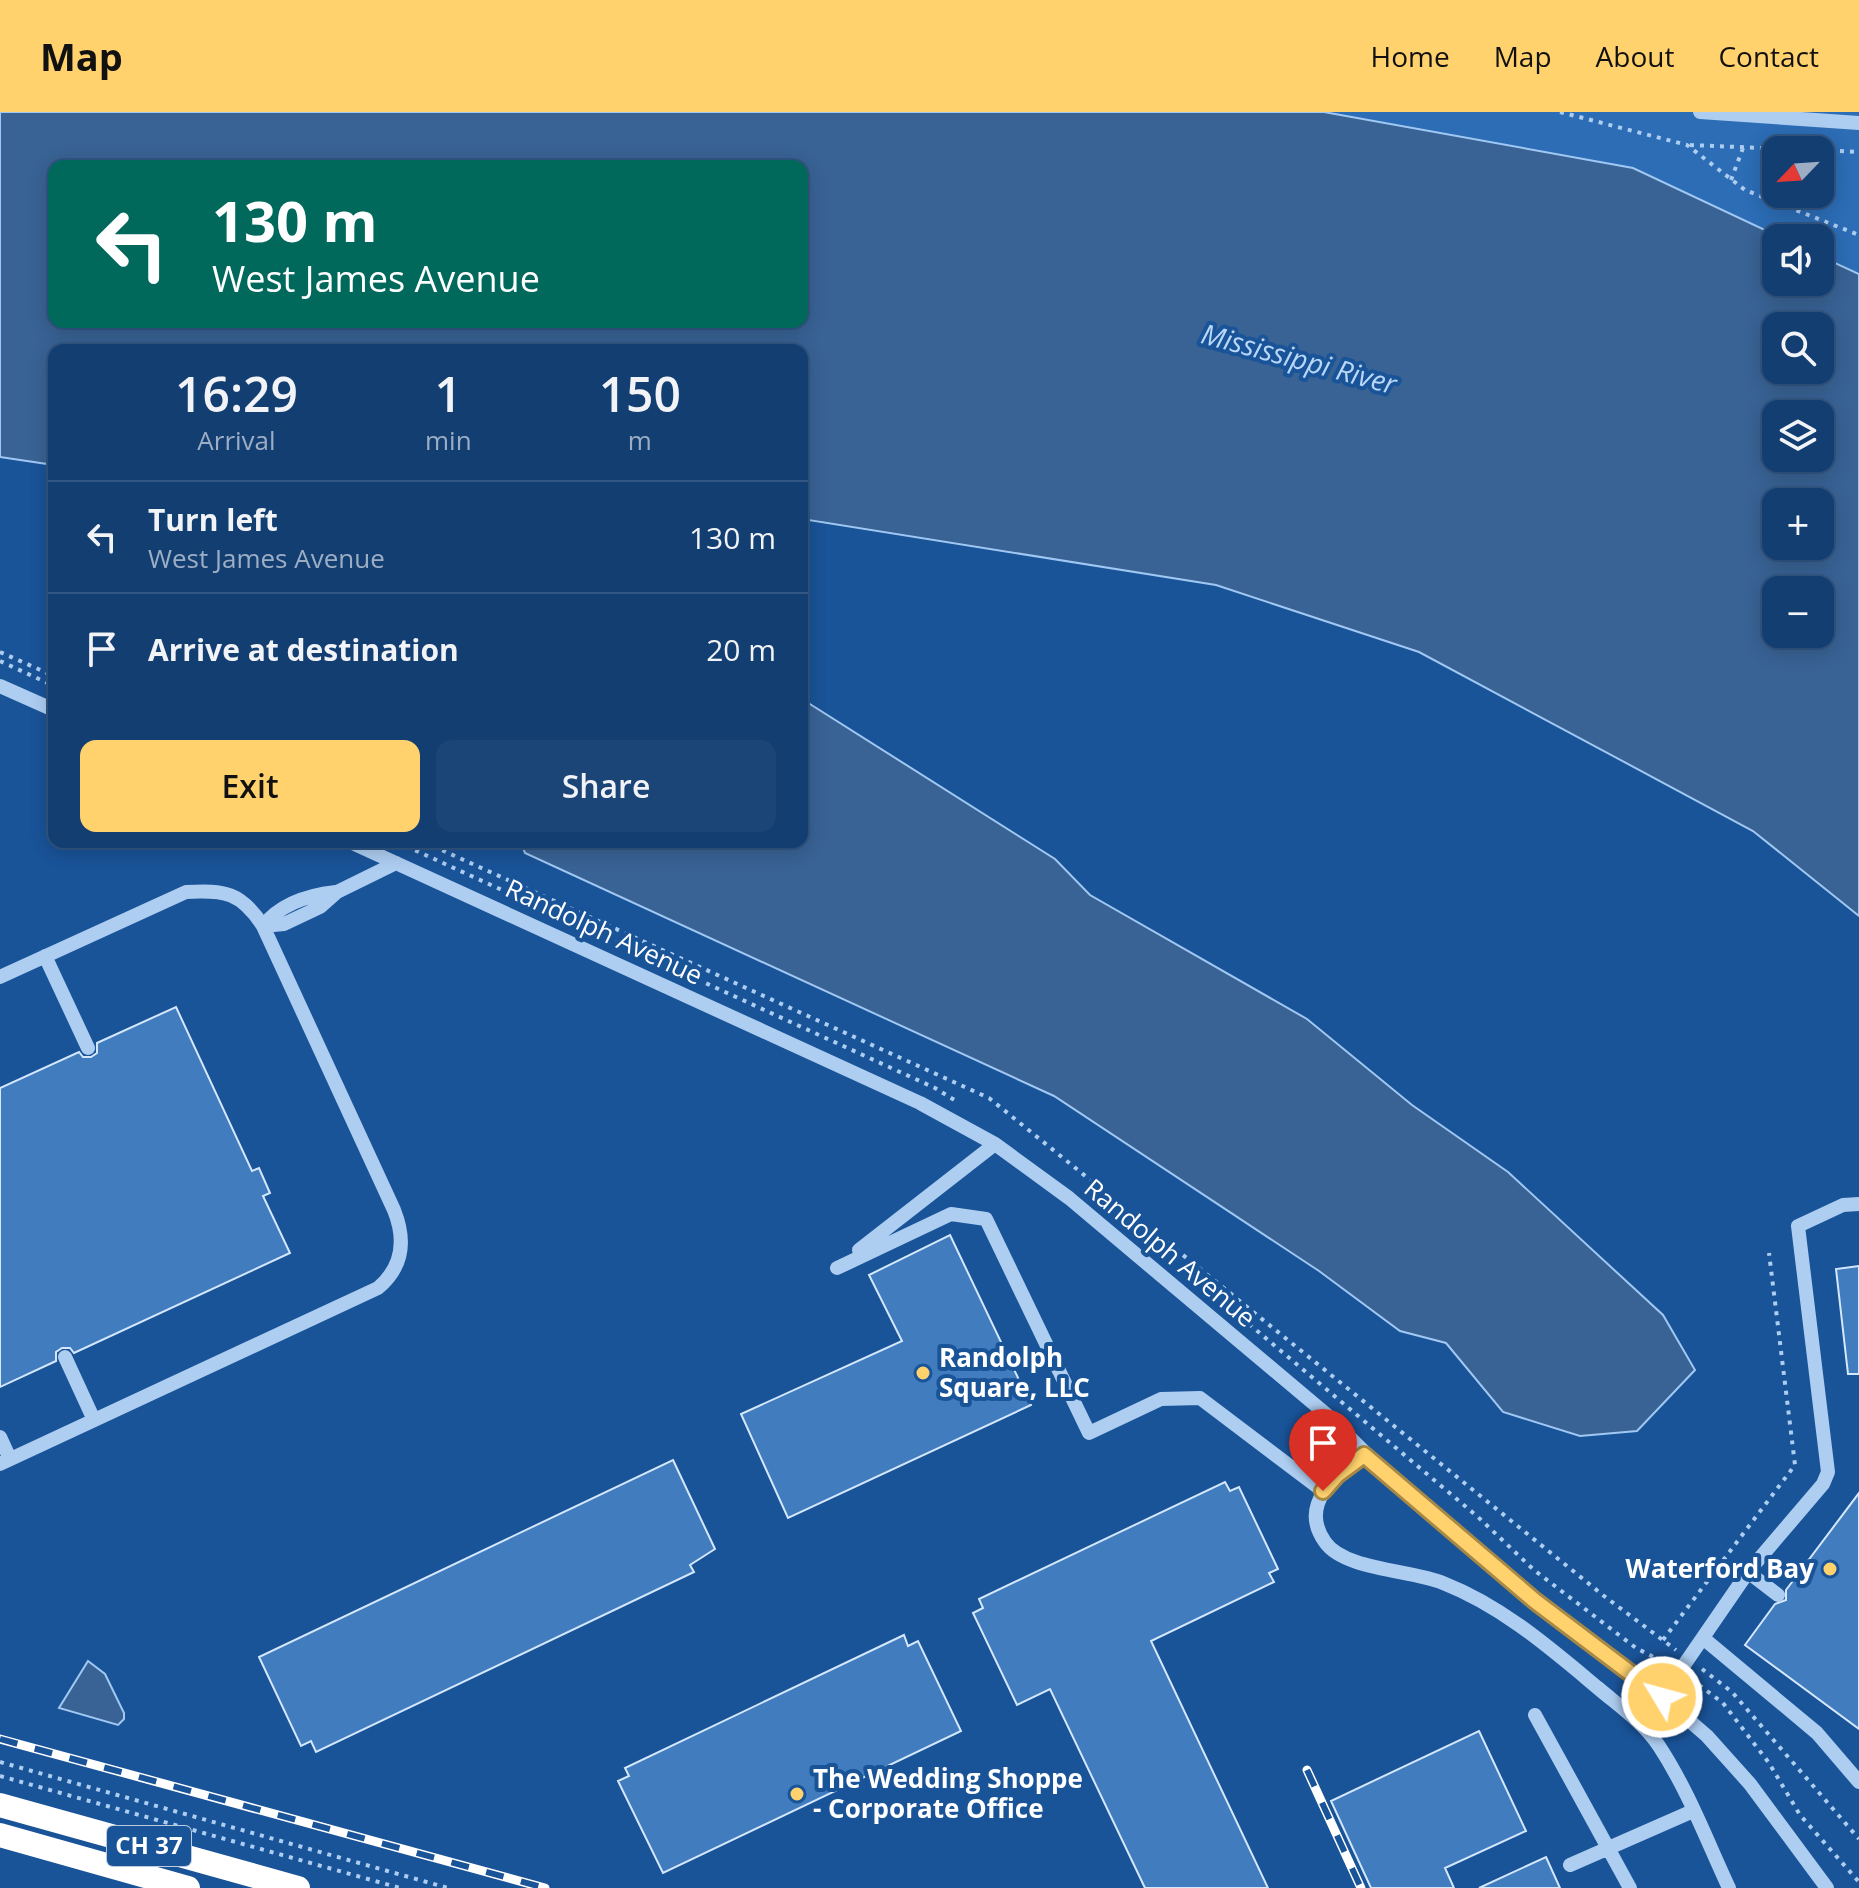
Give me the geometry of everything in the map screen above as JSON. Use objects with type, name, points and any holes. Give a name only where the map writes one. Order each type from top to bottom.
[{"type":"highway","name":"CH 37","points":[[0,1805],[298,1888]]},
{"type":"highway","name":"CH 37","points":[[0,1835],[188,1888]]},
{"type":"street","points":[[1700,112],[1859,123]]},
{"type":"street","points":[[0,686],[48,707]]},
{"type":"street","name":"Randolph Avenue","points":[[363,848],[920,1103],[995,1144],[1069,1198],[1326,1414],[1364,1455],[1535,1601],[1662,1697],[1707,1736],[1750,1784],[1827,1888]]},
{"type":"street","points":[[263,926],[284,924],[320,907],[337,892],[396,863]]},
{"type":"street","points":[[0,977],[186,892],[213,891],[237,896],[251,908],[263,926],[398,1219],[402,1247],[397,1266],[378,1288],[5,1461],[0,1437]]},
{"type":"street","points":[[45,956],[88,1048]]},
{"type":"street","points":[[995,1144],[837,1268],[951,1214],[986,1219],[1089,1433],[1161,1399],[1200,1398],[1323,1491]]},
{"type":"street","points":[[1662,1697],[1748,1572],[1823,1484],[1828,1472],[1798,1226],[1843,1205],[1859,1204]]},
{"type":"street","points":[[65,1357],[94,1420]]},
{"type":"street","points":[[1364,1455],[1337,1475],[1323,1491],[1316,1506],[1316,1525],[1325,1543],[1337,1554],[1443,1582],[1495,1610],[1541,1641],[1637,1721],[1658,1744],[1729,1888]]},
{"type":"street","points":[[1748,1572],[1778,1595]]},
{"type":"street","points":[[1703,1638],[1817,1733],[1859,1782]]},
{"type":"street","points":[[1535,1715],[1630,1888]]},
{"type":"street","points":[[1570,1865],[1693,1811]]},
{"type":"path","points":[[1560,112],[1687,145],[1762,148]]},
{"type":"path","points":[[1687,145],[1745,190],[1859,235]]},
{"type":"path","points":[[1731,180],[1744,147]]},
{"type":"path","points":[[1834,151],[1859,152]]},
{"type":"path","points":[[0,652],[48,673]]},
{"type":"path","points":[[0,661],[48,683]]},
{"type":"path","points":[[1663,1640],[1795,1465],[1769,1253]]},
{"type":"path","points":[[0,1762],[448,1888]]},
{"type":"path","points":[[0,1776],[400,1888]]},
{"type":"shaded area","points":[[1324,112],[1859,112],[1859,274],[1834,262],[1834,224],[1762,224],[1762,229],[1633,168]]},
{"type":"water","name":"Mississippi River","points":[[0,112],[1324,112],[1633,168],[1762,229],[1762,296],[1834,296],[1834,262],[1859,274],[1859,916],[1753,831],[1419,652],[1216,585],[808,520],[808,344],[48,344],[48,464],[0,457]]},
{"type":"water","points":[[808,703],[1055,859],[1090,895],[1307,1019],[1412,1105],[1508,1172],[1663,1315],[1695,1370],[1637,1431],[1580,1436],[1503,1412],[1446,1343],[1400,1331],[1319,1271],[1054,1096],[525,853],[523,848],[808,848]]},
{"type":"water","points":[[88,1661],[105,1674],[124,1713],[124,1719],[118,1725],[59,1708]]},
{"type":"building","points":[[176,1007],[252,1171],[259,1168],[270,1193],[263,1196],[290,1253],[74,1353],[70,1348],[62,1348],[56,1352],[56,1361],[0,1387],[0,1088],[79,1052],[83,1057],[91,1057],[97,1053],[97,1043]]},
{"type":"building","name":"Randolph Square, LLC","points":[[950,1235],[1031,1405],[788,1518],[741,1414],[902,1341],[869,1275]]},
{"type":"building","points":[[1859,1266],[1859,1374],[1848,1374],[1836,1269]]},
{"type":"building","points":[[673,1460],[715,1549],[690,1565],[694,1572],[316,1752],[311,1741],[301,1746],[259,1657]]},
{"type":"building","points":[[1225,1482],[1230,1491],[1239,1487],[1278,1569],[1269,1573],[1274,1582],[1151,1641],[1268,1888],[1145,1888],[1050,1689],[1017,1705],[973,1613],[983,1608],[979,1599]]},
{"type":"building","name":"Waterford Bay","points":[[1859,1493],[1859,1729],[1745,1645],[1775,1604],[1786,1600],[1786,1590]]},
{"type":"building","points":[[904,1635],[908,1646],[918,1641],[961,1731],[663,1873],[618,1781],[629,1776],[625,1768]]},
{"type":"building","points":[[1479,1731],[1526,1831],[1445,1868],[1454,1888],[1371,1888],[1331,1801]]},
{"type":"building","points":[[1546,1857],[1560,1888],[1479,1888]]},
{"type":"railway","points":[[0,1739],[545,1888]]},
{"type":"railway","points":[[1307,1770],[1361,1888]]},
{"type":"place","name":"Randolph Square, LLC","points":[[923,1373]]},
{"type":"place","name":"Waterford Bay","points":[[1830,1569]]},
{"type":"place","name":"The Wedding Shoppe - Corporate Office","points":[[797,1794]]},
{"type":"route","points":[[1323,1491],[1337,1475],[1364,1455],[1535,1601],[1662,1697]]}]
